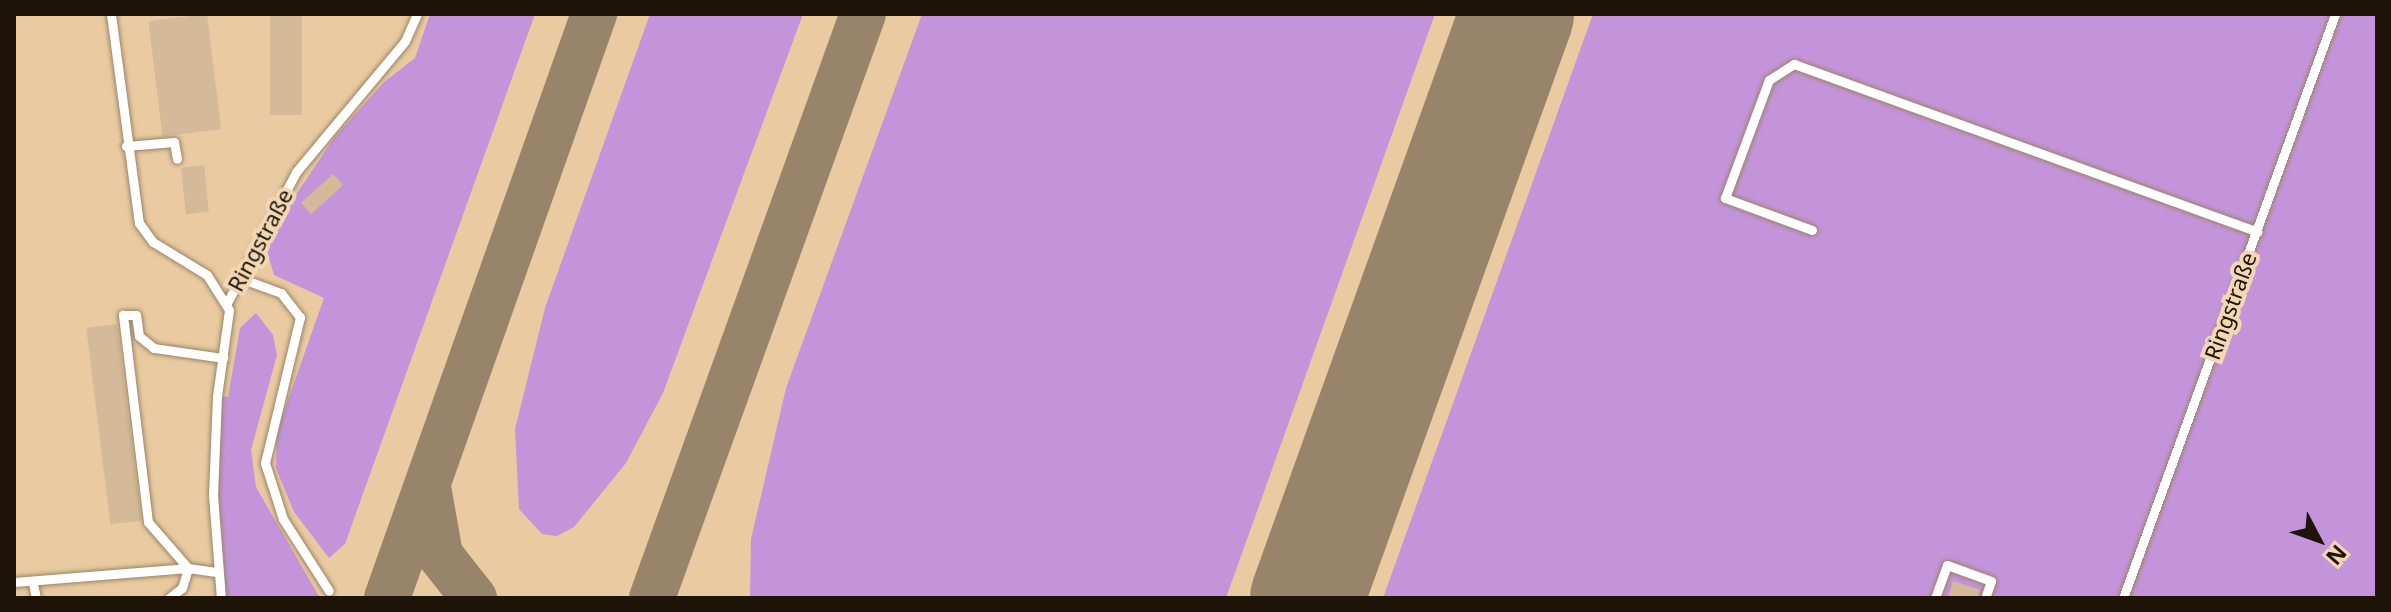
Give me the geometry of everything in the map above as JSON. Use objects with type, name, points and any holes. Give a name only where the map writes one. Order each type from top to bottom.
[{"type":"lane","points":[[111,14],[126,146],[139,223],[153,242],[207,275],[227,303]]},
{"type":"lane","name":"Ringstraße","points":[[221,598],[213,495],[227,303],[315,142],[390,59],[417,14]]},
{"type":"lane","name":"Ringstraße","points":[[2123,598],[2335,14]]},
{"type":"lane","points":[[1812,230],[1725,198],[1769,80],[1794,64],[2257,232]]},
{"type":"lane","points":[[126,146],[174,142],[177,159]]},
{"type":"lane","points":[[240,278],[281,293],[300,317],[265,463],[283,519],[329,591]]},
{"type":"lane","points":[[188,568],[148,522],[123,315],[136,315],[139,336],[154,348],[223,358]]},
{"type":"lane","points":[[1935,598],[1947,565],[1991,581],[1985,598]]},
{"type":"lane","points":[[169,598],[182,588],[188,568]]},
{"type":"lane","points":[[14,582],[33,583],[188,568],[218,572]]},
{"type":"lane","points":[[33,583],[36,598]]},
{"type":"shaded area","points":[[14,14],[2377,14],[2377,598],[14,598]]},
{"type":"shaded area","points":[[430,14],[535,14],[345,544],[329,558],[294,512],[276,468],[277,431],[324,298],[274,275],[267,251],[285,211],[334,138],[384,82],[415,58]]},
{"type":"shaded area","points":[[650,14],[803,14],[663,393],[626,463],[574,527],[557,536],[542,534],[519,509],[515,429],[545,308]]},
{"type":"shaded area","points":[[922,14],[1435,14],[1226,598],[750,598],[751,539],[786,388]]},
{"type":"shaded area","points":[[1593,14],[2377,14],[2377,598],[1383,598]]},
{"type":"shaded area","points":[[256,313],[273,335],[277,355],[251,450],[256,487],[320,598],[221,598],[217,396],[228,397],[240,328]]},
{"type":"building","points":[[207,14],[221,129],[163,136],[148,21]]},
{"type":"building","points":[[270,14],[302,14],[302,115],[270,115]]},
{"type":"building","points":[[204,165],[209,212],[186,214],[181,167]]},
{"type":"building","points":[[333,174],[343,185],[311,214],[301,203]]},
{"type":"building","points":[[117,324],[141,521],[110,524],[86,328]]},
{"type":"building","points":[[1953,581],[1980,590],[1978,598],[1948,598]]},
{"type":"taxiway","points":[[387,598],[594,14]]},
{"type":"taxiway","points":[[652,598],[863,14]]},
{"type":"taxiway","points":[[428,487],[440,555],[474,598]]},
{"type":"taxiway","points":[[1310,598],[1348,490]]},
{"type":"runway","points":[[1307,598],[1517,14]]}]
